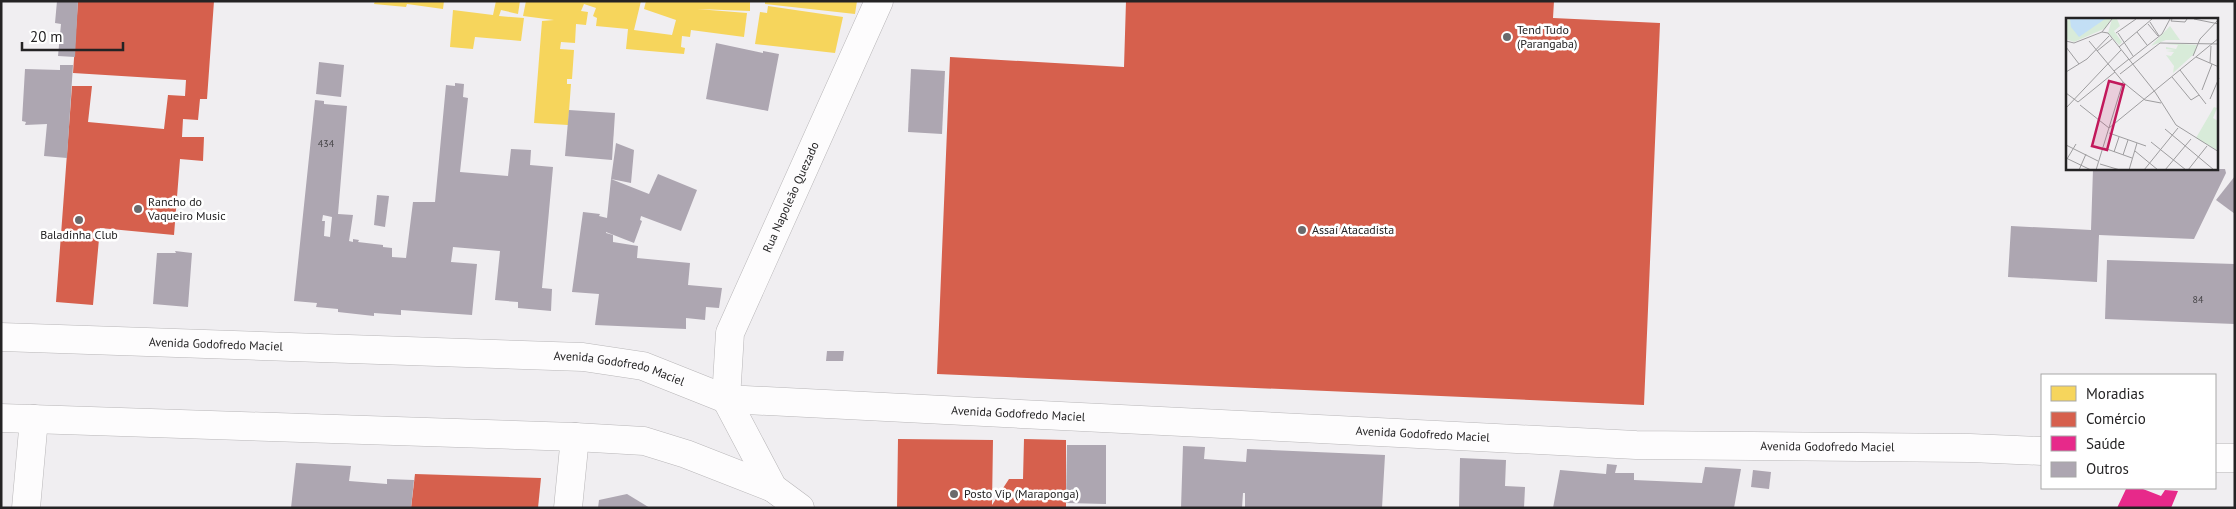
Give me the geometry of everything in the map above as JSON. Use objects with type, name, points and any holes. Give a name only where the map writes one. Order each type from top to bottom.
[{"type":"main road","name":"Rua Napoleão Quezado","points":[[726,399],[730,333],[879,1]]},
{"type":"main road","name":"Avenida Godofredo Maciel","points":[[1,337],[584,357],[643,366],[726,399],[1636,445],[1970,448],[2041,451]]},
{"type":"main road","points":[[726,399],[773,488]]},
{"type":"main road","points":[[1,418],[575,437],[644,441],[686,454],[773,488],[800,508]]},
{"type":"main road","points":[[26,508],[34,419]]},
{"type":"main road","points":[[568,508],[575,437]]},
{"type":"main road","points":[[2216,458],[2235,458]]},
{"type":"building: Moradias","points":[[375,1],[444,1],[443,9],[407,4],[406,7],[374,4]]},
{"type":"building: Moradias","points":[[496,1],[520,1],[518,14],[501,10],[499,16],[524,18],[521,41],[475,37],[473,49],[450,47],[453,10],[493,15]]},
{"type":"building: Moradias","points":[[526,1],[641,1],[634,30],[672,35],[676,20],[644,9],[646,1],[750,1],[750,11],[697,9],[747,13],[744,37],[691,30],[690,37],[682,36],[681,47],[685,48],[684,54],[626,49],[628,29],[596,26],[597,18],[593,16],[596,8],[584,4],[581,11],[588,12],[586,25],[576,24],[575,43],[561,42],[560,49],[574,50],[572,79],[567,79],[567,84],[571,84],[568,125],[534,123],[542,21],[554,20],[523,16]]},
{"type":"building: Moradias","points":[[765,1],[857,1],[855,14],[765,4]]},
{"type":"building: Moradias","points":[[768,6],[843,17],[835,53],[755,44],[760,12],[767,13]]},
{"type":"building: Comércio","points":[[78,1],[214,1],[207,99],[200,99],[198,120],[183,119],[182,137],[204,137],[203,161],[180,159],[174,235],[100,228],[93,305],[56,302],[72,86],[92,86],[88,122],[164,129],[168,95],[185,96],[186,80],[73,73]]},
{"type":"building: Comércio","points":[[1126,1],[1554,1],[1553,18],[1660,23],[1644,405],[937,374],[950,57],[1124,67]]},
{"type":"building: Comércio","points":[[898,439],[993,440],[992,505],[1009,479],[1023,479],[1024,439],[1066,440],[1066,508],[897,508]]},
{"type":"building: Comércio","points":[[415,474],[541,478],[538,508],[411,508]]},
{"type":"building: Saúde","points":[[2126,489],[2143,489],[2161,496],[2165,490],[2178,491],[2171,508],[2117,508]]},
{"type":"building: Outros","points":[[57,1],[78,1],[75,57],[58,56],[61,24],[55,23]]},
{"type":"building: Outros","points":[[716,43],[763,53],[763,51],[779,54],[768,111],[706,99]]},
{"type":"building: Outros","points":[[319,62],[344,65],[341,97],[316,94]]},
{"type":"building: Outros","points":[[60,65],[73,65],[67,158],[44,156],[47,124],[25,125],[26,122],[22,121],[25,69],[60,70]]},
{"type":"building: Outros","points":[[911,69],[945,71],[942,134],[908,132]]},
{"type":"building: Outros","points":[[455,83],[464,84],[463,97],[468,98],[460,172],[508,176],[511,149],[531,150],[530,165],[553,167],[542,288],[552,289],[551,311],[518,308],[518,302],[495,300],[500,251],[453,247],[451,262],[477,264],[472,315],[401,310],[401,315],[374,313],[374,316],[338,312],[338,309],[316,307],[317,303],[294,301],[315,100],[324,101],[324,104],[347,106],[338,214],[353,215],[349,241],[353,242],[353,239],[359,240],[358,242],[383,245],[383,247],[392,248],[392,257],[406,258],[413,202],[435,202],[446,85],[455,86]],"holes":[[[323,215],[332,217],[330,237],[324,236],[325,221],[322,221]]]},
{"type":"building: Outros","points":[[569,110],[615,113],[612,160],[565,156]]},
{"type":"building: Outros","points":[[616,143],[634,150],[631,183],[611,179]]},
{"type":"building: Outros","points":[[2225,169],[2226,173],[2194,239],[2099,235],[2097,282],[2008,277],[2011,226],[2091,230],[2093,170]]},
{"type":"building: Outros","points":[[658,174],[697,190],[681,231],[641,216],[640,220],[642,221],[634,243],[606,232],[606,233],[613,235],[613,242],[638,246],[637,258],[690,263],[688,285],[722,288],[719,308],[706,307],[705,320],[686,318],[686,329],[595,325],[599,294],[572,292],[583,212],[600,214],[599,216],[607,218],[611,179],[649,194]]},
{"type":"building: Outros","points":[[2235,176],[2235,214],[2216,200]]},
{"type":"building: Outros","points":[[377,195],[389,196],[385,227],[374,225]]},
{"type":"building: Outros","points":[[175,251],[192,253],[188,307],[153,304],[157,253],[176,253]]},
{"type":"building: Outros","points":[[2107,260],[2235,264],[2235,324],[2105,319]]},
{"type":"building: Outros","points":[[827,351],[844,351],[843,361],[826,361]]},
{"type":"building: Outros","points":[[1067,445],[1106,445],[1106,504],[1066,503]]},
{"type":"building: Outros","points":[[1183,446],[1205,447],[1204,459],[1246,462],[1247,449],[1385,455],[1382,508],[1245,508],[1245,493],[1243,493],[1242,508],[1181,508]]},
{"type":"building: Outros","points":[[1460,458],[1506,460],[1505,486],[1525,487],[1524,508],[1459,508]]},
{"type":"building: Outros","points":[[296,463],[351,466],[349,481],[387,484],[387,479],[414,480],[411,508],[291,508]]},
{"type":"building: Outros","points":[[1607,464],[1617,465],[1615,473],[1634,473],[1634,480],[1702,483],[1705,467],[1741,469],[1734,508],[1553,508],[1560,470],[1606,474]]},
{"type":"building: Outros","points":[[1753,470],[1771,472],[1769,489],[1751,487]]},
{"type":"building: Outros","points":[[627,494],[650,508],[598,508],[599,500]]},
{"type":"place","name":"Tend Tudo (Parangaba)","points":[[1507,37]]},
{"type":"place","name":"Rancho do Vaqueiro Music","points":[[138,209]]},
{"type":"place","name":"Baladinha Club","points":[[79,220]]},
{"type":"place","name":"Assaí Atacadista","points":[[1302,230]]},
{"type":"place","name":"Posto Vip (Maraponga)","points":[[954,494]]}]
